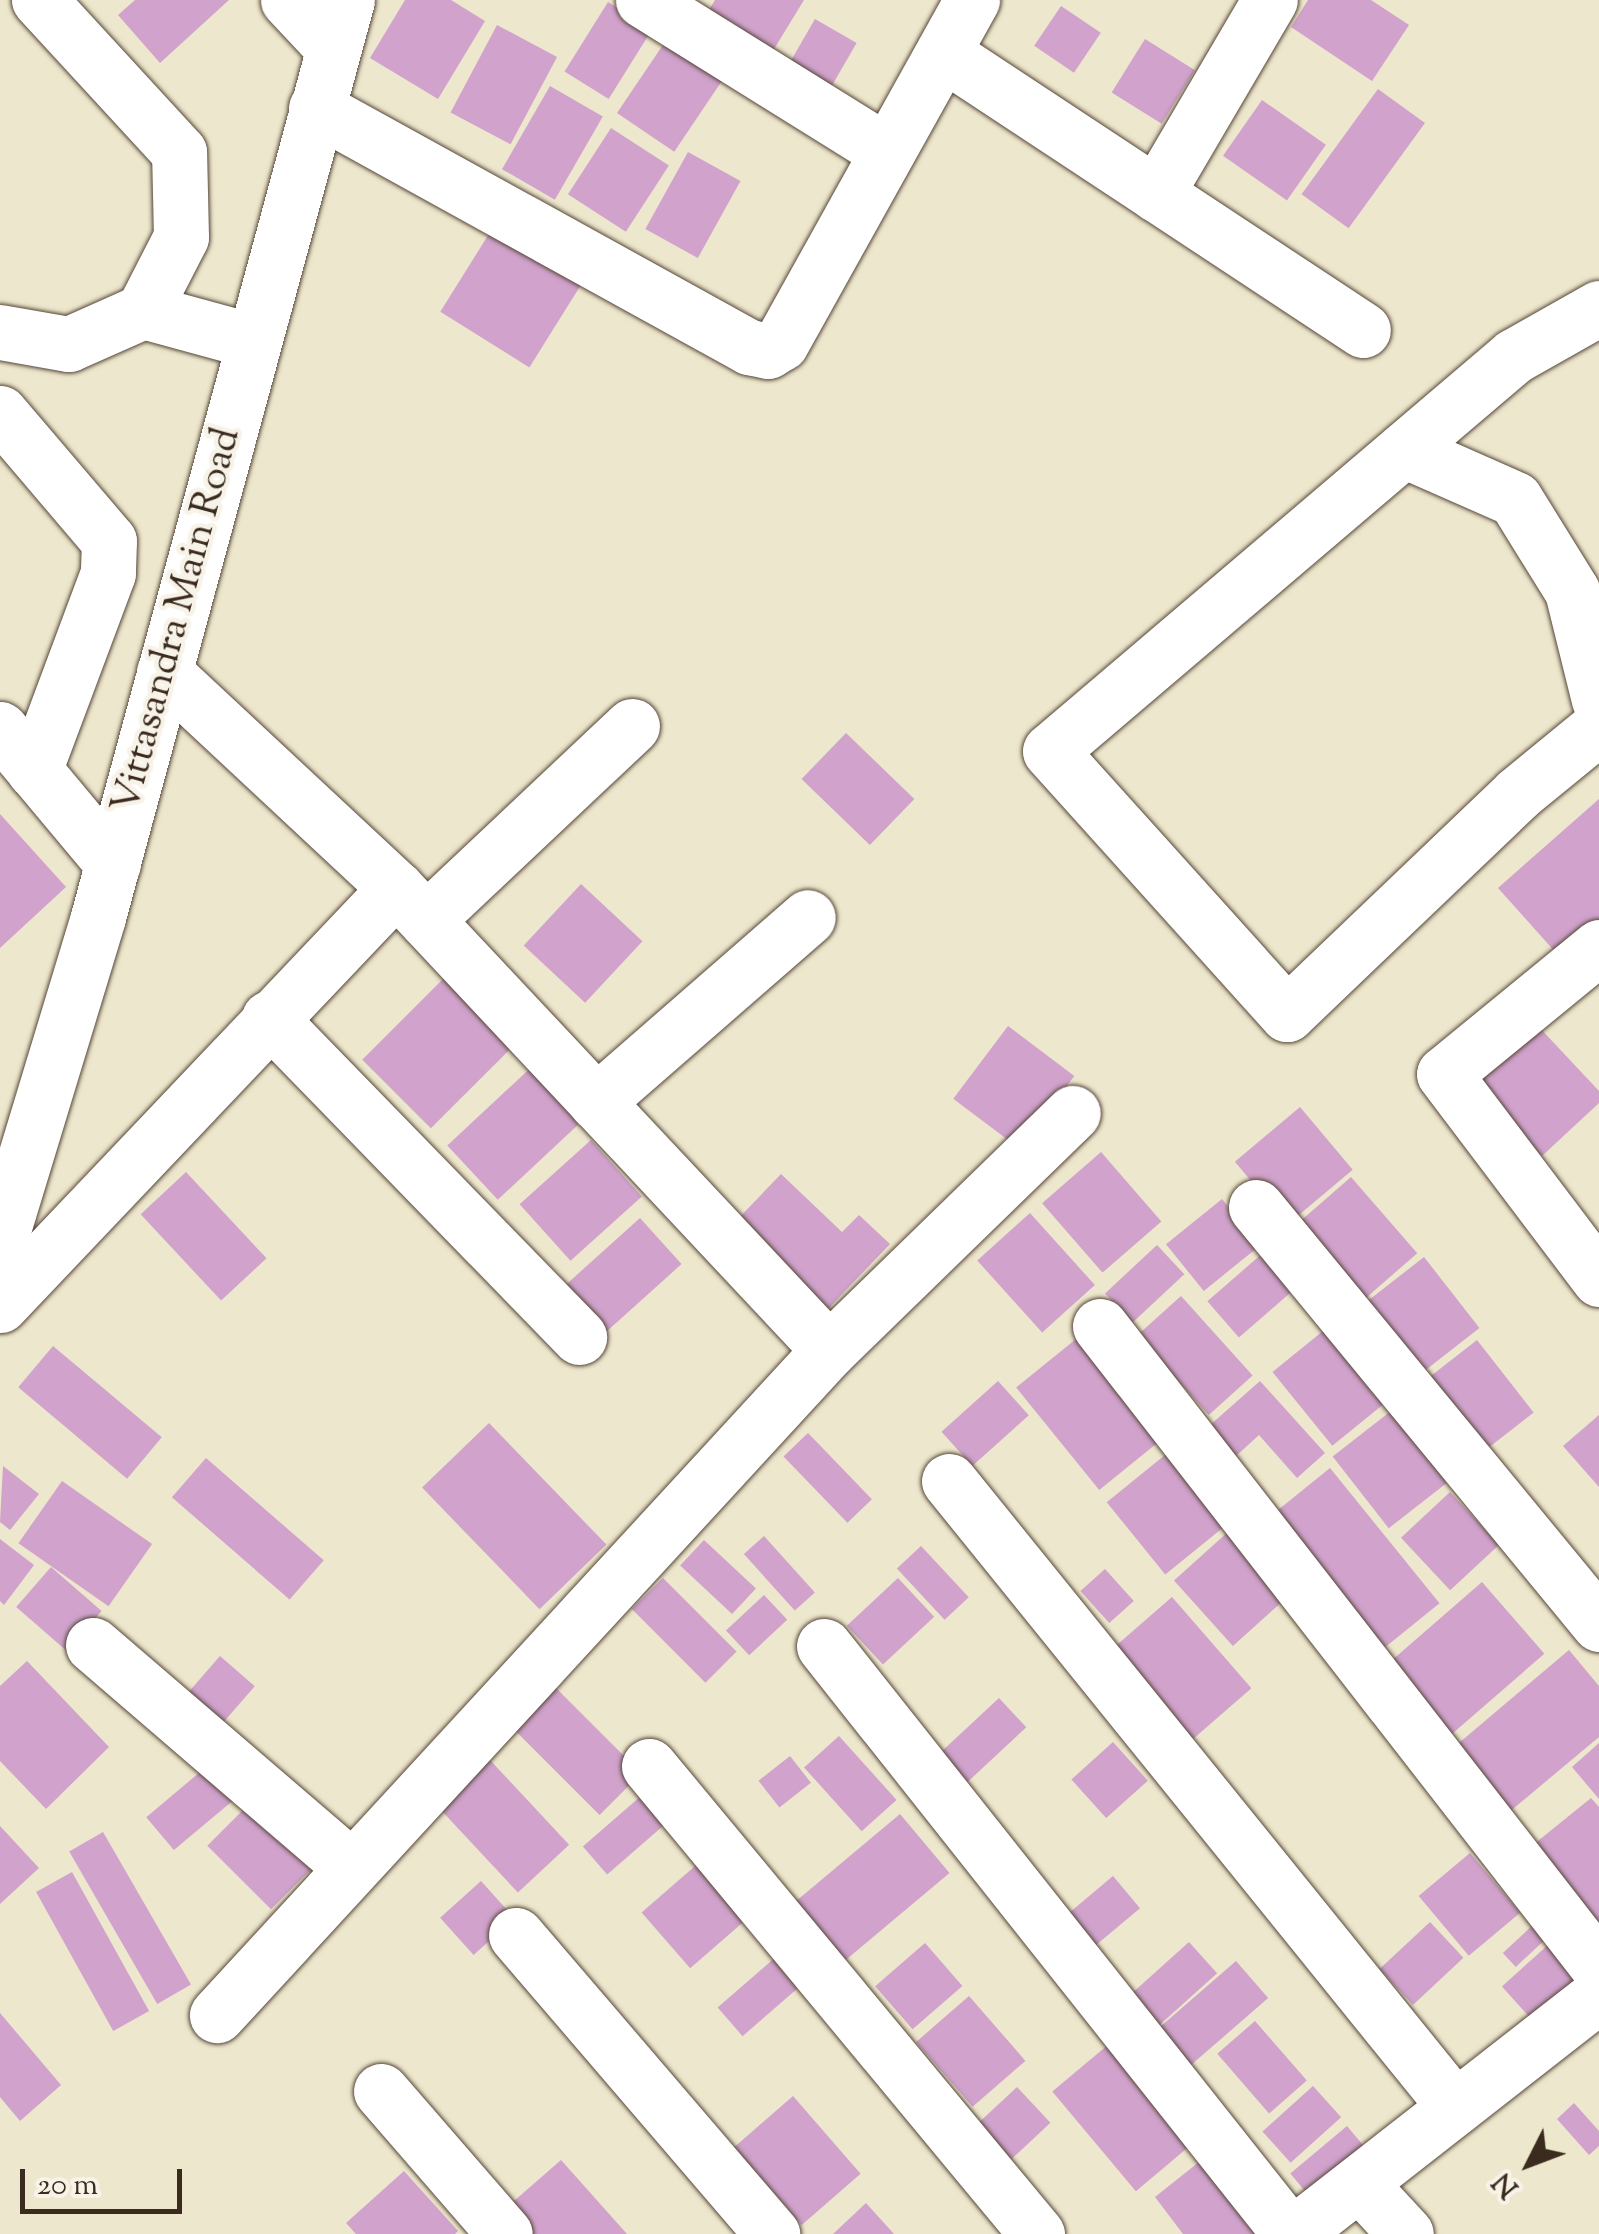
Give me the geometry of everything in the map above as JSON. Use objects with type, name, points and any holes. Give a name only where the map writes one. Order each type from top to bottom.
[{"type":"street","points":[[0,332],[69,344],[143,311],[181,237],[179,152],[38,0]]},
{"type":"street","points":[[288,0],[340,23]]},
{"type":"street","points":[[643,0],[887,152]]},
{"type":"street","points":[[316,108],[750,347],[768,351],[781,343],[972,0]]},
{"type":"street","points":[[1156,194],[1270,0]]},
{"type":"street","name":"Vittasandra Main Road","points":[[0,1240],[11,1160],[113,864],[340,23]]},
{"type":"street","points":[[943,52],[1363,330]]},
{"type":"street","points":[[1599,308],[1514,356],[1050,751],[1287,1014],[1517,794],[1599,728]]},
{"type":"street","points":[[143,311],[253,342]]},
{"type":"street","points":[[0,413],[109,541],[108,574],[34,770]]},
{"type":"street","points":[[1404,450],[1516,498],[1572,591],[1599,700]]},
{"type":"street","points":[[164,672],[411,904],[829,1350]]},
{"type":"street","points":[[0,1305],[269,1018],[632,726]]},
{"type":"street","points":[[0,729],[113,864]]},
{"type":"street","points":[[596,1102],[808,917]]},
{"type":"street","points":[[1599,946],[1444,1074],[1599,1279]]},
{"type":"street","points":[[269,1018],[579,1337]]},
{"type":"street","points":[[217,2015],[350,1866],[829,1350],[1073,1113]]},
{"type":"street","points":[[1256,1207],[1599,1624]]},
{"type":"street","points":[[1100,1326],[1599,1968]]},
{"type":"street","points":[[948,1482],[1455,2107]]},
{"type":"street","points":[[93,1645],[350,1866]]},
{"type":"street","points":[[824,1646],[1292,2234],[1599,1995]]},
{"type":"street","points":[[650,1766],[1037,2234]]},
{"type":"street","points":[[516,1935],[772,2234]]},
{"type":"street","points":[[382,2091],[505,2234]]},
{"type":"street","points":[[1358,2183],[1406,2234]]},
{"type":"building","points":[[135,0],[229,0],[160,63],[118,15]]},
{"type":"building","points":[[405,0],[451,0],[485,21],[438,99],[370,58]]},
{"type":"building","points":[[715,0],[804,0],[771,54],[706,15]]},
{"type":"building","points":[[1308,0],[1371,0],[1409,25],[1372,81],[1291,27]]},
{"type":"building","points":[[608,2],[652,30],[609,99],[565,72]]},
{"type":"building","points":[[1061,6],[1101,33],[1074,73],[1034,46]]},
{"type":"building","points":[[815,19],[857,43],[827,94],[786,70]]},
{"type":"building","points":[[497,25],[557,57],[511,144],[451,112]]},
{"type":"building","points":[[669,36],[726,75],[674,152],[617,113]]},
{"type":"building","points":[[1145,39],[1195,70],[1162,124],[1112,92]]},
{"type":"building","points":[[550,86],[603,116],[555,200],[502,169]]},
{"type":"building","points":[[1378,89],[1425,123],[1349,228],[1302,194]]},
{"type":"building","points":[[1262,100],[1326,145],[1287,200],[1223,156]]},
{"type":"building","points":[[611,128],[669,166],[626,232],[568,194]]},
{"type":"building","points":[[688,152],[740,181],[698,258],[645,229]]},
{"type":"building","points":[[497,221],[586,277],[529,367],[440,312]]},
{"type":"building","points":[[846,733],[914,799],[870,845],[802,779]]},
{"type":"building","points":[[1599,799],[1599,933],[1565,963],[1498,888]]},
{"type":"building","points":[[0,814],[66,887],[0,948]]},
{"type":"building","points":[[581,884],[642,941],[585,1003],[524,945]]},
{"type":"building","points":[[445,977],[514,1046],[431,1128],[362,1060]]},
{"type":"building","points":[[1008,1026],[1074,1076],[1020,1149],[953,1099]]},
{"type":"building","points":[[1539,1027],[1599,1091],[1599,1103],[1542,1156],[1476,1085]]},
{"type":"building","points":[[538,1061],[588,1115],[498,1200],[447,1146]]},
{"type":"building","points":[[1300,1107],[1353,1170],[1288,1224],[1235,1162]]},
{"type":"building","points":[[591,1140],[642,1196],[571,1261],[520,1204]]},
{"type":"building","points":[[1101,1152],[1161,1221],[1102,1273],[1042,1203]]},
{"type":"building","points":[[186,1172],[266,1258],[221,1301],[141,1214]]},
{"type":"building","points":[[781,1174],[842,1232],[859,1215],[890,1244],[828,1309],[737,1220]]},
{"type":"building","points":[[1351,1177],[1417,1253],[1358,1304],[1292,1228]]},
{"type":"building","points":[[1222,1199],[1260,1246],[1204,1291],[1166,1244]]},
{"type":"building","points":[[1030,1213],[1095,1285],[1042,1333],[977,1261]]},
{"type":"building","points":[[640,1218],[681,1264],[603,1335],[561,1289]]},
{"type":"building","points":[[1157,1245],[1184,1274],[1132,1323],[1105,1293]]},
{"type":"building","points":[[1264,1252],[1295,1288],[1239,1337],[1207,1301]]},
{"type":"building","points":[[1424,1257],[1479,1328],[1415,1378],[1359,1307]]},
{"type":"building","points":[[1181,1296],[1253,1376],[1209,1415],[1137,1335]]},
{"type":"building","points":[[1323,1331],[1383,1405],[1332,1446],[1272,1372]]},
{"type":"building","points":[[1076,1339],[1159,1442],[1099,1490],[1016,1387]]},
{"type":"building","points":[[1477,1340],[1534,1412],[1478,1456],[1422,1383]]},
{"type":"building","points":[[53,1346],[162,1437],[127,1479],[18,1387]]},
{"type":"building","points":[[998,1381],[1029,1415],[972,1466],[942,1432]]},
{"type":"building","points":[[1260,1381],[1325,1453],[1297,1478],[1259,1435],[1236,1456],[1209,1426]]},
{"type":"building","points":[[1391,1411],[1447,1483],[1389,1528],[1333,1457]]},
{"type":"building","points":[[1599,1415],[1599,1487],[1563,1446]]},
{"type":"building","points":[[489,1423],[606,1545],[539,1609],[422,1488]]},
{"type":"building","points":[[808,1433],[872,1499],[847,1523],[784,1457]]},
{"type":"building","points":[[1165,1455],[1224,1527],[1165,1574],[1107,1502]]},
{"type":"building","points":[[206,1458],[324,1560],[290,1600],[172,1497]]},
{"type":"building","points":[[3,1466],[39,1494],[10,1530],[0,1522]]},
{"type":"building","points":[[1330,1468],[1440,1603],[1385,1647],[1276,1512]]},
{"type":"building","points":[[62,1481],[152,1544],[109,1606],[18,1543]]},
{"type":"building","points":[[1450,1492],[1499,1545],[1450,1590],[1401,1538]]},
{"type":"building","points":[[1229,1531],[1288,1596],[1233,1646],[1174,1581]]},
{"type":"building","points":[[764,1536],[815,1592],[795,1611],[744,1554]]},
{"type":"building","points":[[0,1539],[34,1565],[4,1605],[0,1601]]},
{"type":"building","points":[[704,1540],[756,1588],[732,1614],[680,1566]]},
{"type":"building","points":[[921,1546],[969,1597],[945,1620],[897,1569]]},
{"type":"building","points":[[51,1567],[102,1611],[67,1651],[16,1607]]},
{"type":"building","points":[[1105,1569],[1134,1601],[1109,1623],[1080,1591]]},
{"type":"building","points":[[663,1578],[737,1652],[705,1683],[632,1609]]},
{"type":"building","points":[[898,1578],[934,1617],[883,1665],[847,1626]]},
{"type":"building","points":[[1482,1582],[1544,1654],[1448,1737],[1386,1665]]},
{"type":"building","points":[[764,1595],[787,1620],[749,1655],[726,1630]]},
{"type":"building","points":[[1172,1597],[1251,1688],[1191,1741],[1112,1649]]},
{"type":"building","points":[[1569,1650],[1599,1686],[1599,1737],[1508,1813],[1453,1748]]},
{"type":"building","points":[[220,1656],[255,1686],[211,1737],[176,1707]]},
{"type":"building","points":[[27,1661],[109,1747],[46,1809],[0,1761],[0,1686]]},
{"type":"building","points":[[555,1687],[641,1773],[600,1815],[513,1729]]},
{"type":"building","points":[[999,1698],[1026,1727],[968,1782],[940,1753]]},
{"type":"building","points":[[839,1736],[897,1800],[862,1831],[804,1767]]},
{"type":"building","points":[[1113,1742],[1148,1781],[1106,1818],[1071,1779]]},
{"type":"building","points":[[1599,1743],[1599,1799],[1572,1767]]},
{"type":"building","points":[[790,1756],[811,1783],[779,1807],[758,1781]]},
{"type":"building","points":[[490,1760],[569,1845],[518,1893],[439,1808]]},
{"type":"building","points":[[206,1767],[234,1800],[174,1850],[146,1817]]},
{"type":"building","points":[[641,1796],[665,1824],[607,1874],[583,1847]]},
{"type":"building","points":[[1591,1798],[1599,1807],[1599,1936],[1528,1849]]},
{"type":"building","points":[[254,1799],[318,1863],[271,1909],[207,1846]]},
{"type":"building","points":[[900,1814],[949,1873],[843,1962],[794,1903]]},
{"type":"building","points":[[0,1826],[39,1868],[0,1904]]},
{"type":"building","points":[[103,1832],[191,1984],[157,2004],[69,1852]]},
{"type":"building","points":[[1470,1853],[1520,1913],[1469,1956],[1419,1896]]},
{"type":"building","points":[[702,1860],[751,1916],[690,1968],[642,1912]]},
{"type":"building","points":[[72,1872],[149,2011],[113,2031],[36,1892]]},
{"type":"building","points":[[1113,1876],[1140,1908],[1091,1949],[1064,1917]]},
{"type":"building","points":[[481,1881],[514,1918],[474,1955],[440,1918]]},
{"type":"building","points":[[1430,1922],[1463,1958],[1413,2005],[1380,1969]]},
{"type":"building","points":[[1535,1923],[1548,1937],[1516,1967],[1503,1953]]},
{"type":"building","points":[[1189,1942],[1217,1973],[1158,2026],[1130,1995]]},
{"type":"building","points":[[925,1943],[962,1986],[913,2029],[875,1986]]},
{"type":"building","points":[[1548,1945],[1581,1982],[1535,2024],[1502,1986]]},
{"type":"building","points":[[778,1955],[803,1984],[743,2036],[718,2007]]},
{"type":"building","points":[[1236,1961],[1268,1998],[1190,2066],[1158,2029]]},
{"type":"building","points":[[969,1996],[1025,2061],[973,2107],[916,2042]]},
{"type":"building","points":[[0,2013],[61,2085],[20,2121],[0,2097]]},
{"type":"building","points":[[1255,2021],[1307,2081],[1269,2113],[1217,2054]]},
{"type":"building","points":[[1109,2044],[1193,2144],[1136,2191],[1052,2092]]},
{"type":"building","points":[[1313,2086],[1341,2117],[1291,2163],[1262,2132]]},
{"type":"building","points":[[1017,2087],[1050,2123],[1002,2168],[969,2132]]},
{"type":"building","points":[[793,2096],[861,2174],[802,2225],[734,2147]]},
{"type":"building","points":[[1574,2103],[1599,2131],[1599,2146],[1589,2155],[1557,2119]]},
{"type":"building","points":[[1347,2126],[1373,2157],[1316,2204],[1290,2174]]},
{"type":"building","points":[[1204,2158],[1262,2234],[1183,2234],[1155,2197]]},
{"type":"building","points":[[561,2160],[627,2234],[530,2234],[506,2208]]},
{"type":"building","points":[[404,2171],[458,2231],[455,2234],[356,2234],[346,2223]]},
{"type":"building","points":[[866,2203],[894,2234],[833,2234]]}]
